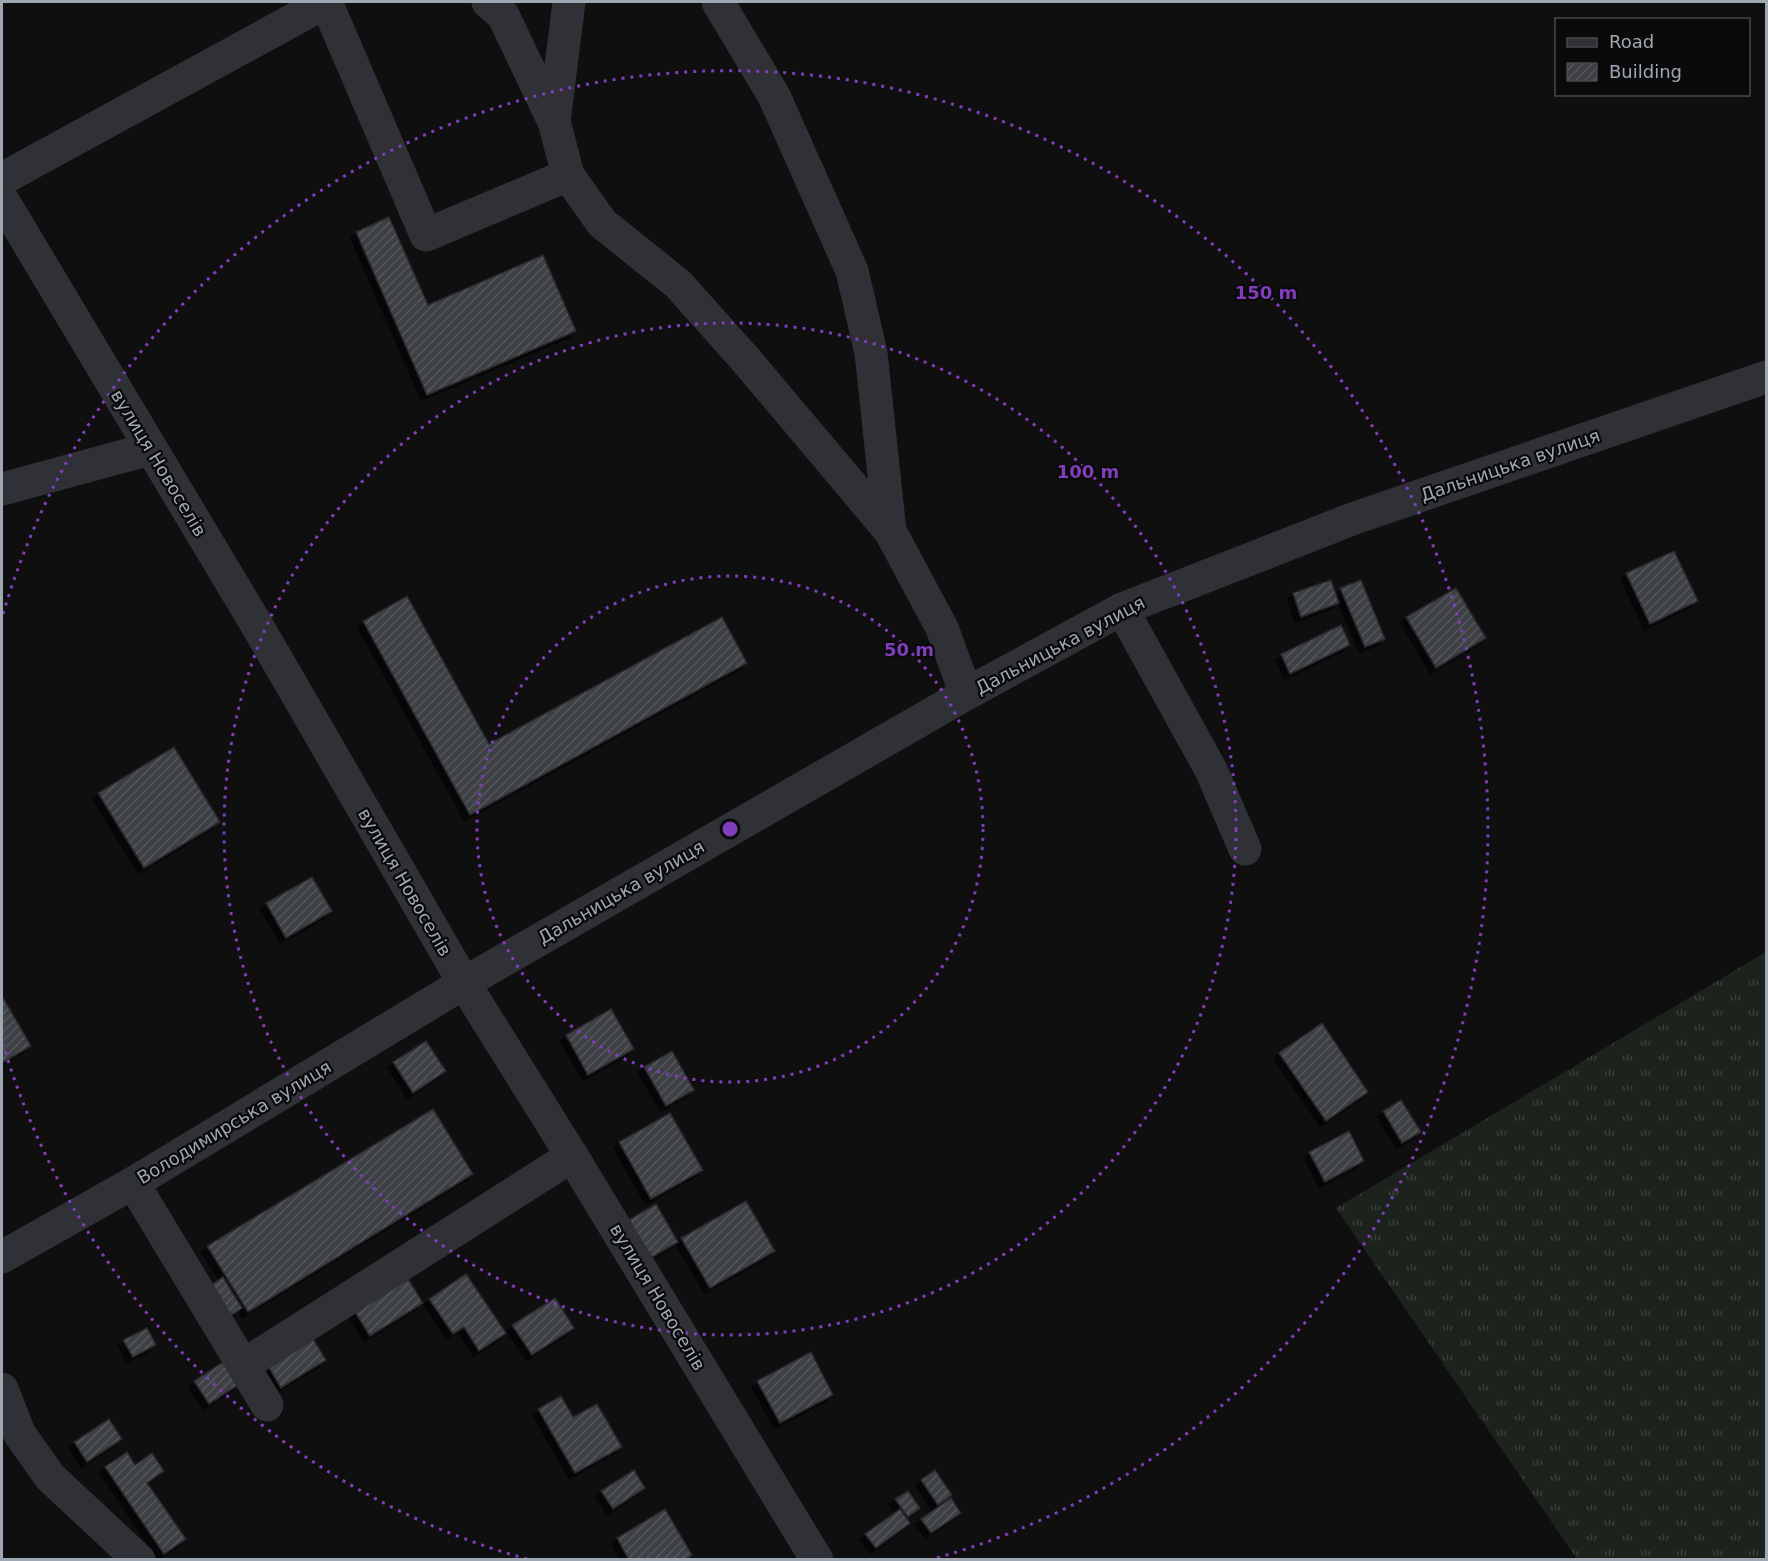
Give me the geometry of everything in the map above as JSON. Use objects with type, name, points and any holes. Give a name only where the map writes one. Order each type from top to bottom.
[{"type":"street","points":[[2,179],[326,2],[426,235],[568,175]]},
{"type":"street","points":[[488,2],[503,15],[554,122],[568,175],[602,223],[678,284],[746,360],[890,531],[942,628],[966,694]]},
{"type":"street","points":[[554,122],[569,2]]},
{"type":"street","points":[[718,2],[774,96],[852,271],[871,354],[890,531]]},
{"type":"street","name":"вулиця Новоселів","points":[[2,199],[258,627],[464,983],[572,1156],[817,1560]]},
{"type":"street","name":"Дальницька вулиця","points":[[464,983],[966,694],[1122,609],[1355,518],[1767,377]]},
{"type":"street","points":[[2,489],[150,449]]},
{"type":"street","points":[[1122,609],[1211,770],[1245,849]]},
{"type":"street","name":"Володимирська вулиця","points":[[2,1257],[133,1183],[464,983]]},
{"type":"street","points":[[244,1365],[572,1156]]},
{"type":"street","points":[[133,1183],[267,1405]]},
{"type":"street","points":[[2,1389],[19,1433],[50,1477],[139,1560]]},
{"type":"green space","points":[[1766,952],[1766,1559],[1577,1559],[1336,1208]]},
{"type":"building","points":[[389,217],[428,305],[543,255],[576,331],[427,395],[356,232]]},
{"type":"building","points":[[1674,551],[1698,601],[1650,624],[1626,573]]},
{"type":"building","points":[[1331,580],[1339,603],[1301,617],[1293,593]]},
{"type":"building","points":[[1361,580],[1385,639],[1365,647],[1340,588]]},
{"type":"building","points":[[1456,588],[1486,638],[1436,668],[1406,617]]},
{"type":"building","points":[[407,596],[489,744],[722,617],[747,663],[470,815],[363,621]]},
{"type":"building","points":[[1341,625],[1350,645],[1290,674],[1281,654]]},
{"type":"building","points":[[174,747],[220,822],[144,868],[98,793]]},
{"type":"building","points":[[312,877],[332,911],[286,938],[266,903]]},
{"type":"building","points":[[2,996],[31,1046],[2,1063]]},
{"type":"building","points":[[611,1009],[634,1049],[588,1075],[566,1035]]},
{"type":"building","points":[[1322,1023],[1368,1092],[1326,1121],[1279,1053]]},
{"type":"building","points":[[426,1041],[446,1071],[413,1093],[393,1062]]},
{"type":"building","points":[[672,1051],[694,1090],[666,1106],[644,1067]]},
{"type":"building","points":[[1401,1100],[1421,1132],[1402,1143],[1383,1111]]},
{"type":"building","points":[[433,1109],[473,1174],[248,1312],[207,1246]]},
{"type":"building","points":[[670,1113],[703,1170],[651,1199],[619,1142]]},
{"type":"building","points":[[1349,1131],[1364,1161],[1325,1182],[1309,1152]]},
{"type":"building","points":[[746,1201],[775,1251],[710,1288],[681,1238]]},
{"type":"building","points":[[656,1204],[678,1242],[642,1263],[620,1225]]},
{"type":"building","points":[[466,1274],[506,1333],[479,1351],[464,1327],[453,1334],[429,1299]]},
{"type":"building","points":[[223,1277],[242,1308],[226,1319],[207,1288]]},
{"type":"building","points":[[408,1279],[423,1303],[370,1336],[355,1312]]},
{"type":"building","points":[[555,1298],[574,1328],[532,1355],[512,1325]]},
{"type":"building","points":[[147,1328],[156,1345],[133,1357],[123,1340]]},
{"type":"building","points":[[310,1334],[326,1360],[281,1388],[265,1361]]},
{"type":"building","points":[[811,1352],[833,1395],[780,1423],[757,1381]]},
{"type":"building","points":[[226,1360],[241,1383],[209,1404],[194,1381]]},
{"type":"building","points":[[561,1396],[573,1417],[597,1404],[622,1447],[575,1473],[538,1409]]},
{"type":"building","points":[[109,1419],[122,1439],[87,1462],[74,1442]]},
{"type":"building","points":[[127,1452],[135,1465],[152,1453],[164,1471],[147,1483],[186,1539],[164,1554],[105,1467]]},
{"type":"building","points":[[634,1470],[645,1488],[613,1509],[601,1491]]},
{"type":"building","points":[[935,1470],[952,1495],[938,1505],[921,1480]]},
{"type":"building","points":[[908,1491],[920,1508],[908,1517],[895,1499]]},
{"type":"building","points":[[951,1498],[961,1513],[931,1533],[921,1519]]},
{"type":"building","points":[[665,1509],[692,1555],[685,1560],[629,1560],[617,1538]]},
{"type":"building","points":[[900,1509],[910,1523],[876,1548],[865,1534]]}]
